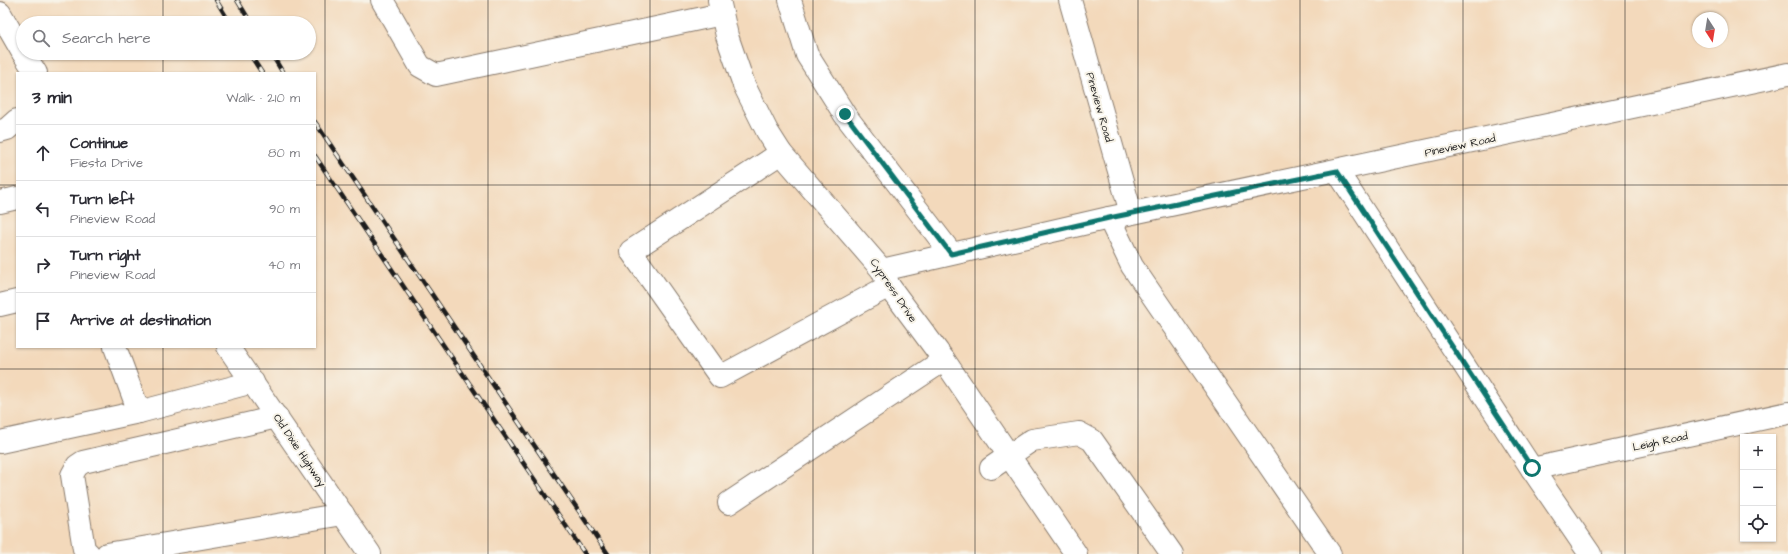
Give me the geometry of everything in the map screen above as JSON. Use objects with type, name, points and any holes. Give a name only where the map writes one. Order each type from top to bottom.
[{"type":"street","points":[[382,0],[420,66],[436,75],[721,7]]},
{"type":"street","points":[[790,0],[807,55],[845,114],[951,254]]},
{"type":"street","name":"Pineview Road","points":[[1070,0],[1131,213]]},
{"type":"street","name":"Cypress Drive","points":[[721,7],[727,36],[744,85],[767,131],[781,153],[885,278],[1010,455],[1076,554]]},
{"type":"street","points":[[0,13],[16,41]]},
{"type":"street","points":[[28,60],[35,72]]},
{"type":"street","name":"Pineview Road","points":[[781,153],[631,251],[720,377],[885,278],[951,254],[1131,213],[1337,171],[1788,74]]},
{"type":"street","points":[[1337,171],[1590,554]]},
{"type":"street","points":[[0,202],[16,198]]},
{"type":"street","points":[[1109,218],[1132,266],[1330,554]]},
{"type":"street","points":[[0,305],[16,301]]},
{"type":"street","points":[[115,348],[139,412]]},
{"type":"street","name":"Old Dixie Highway","points":[[229,348],[370,554]]},
{"type":"street","points":[[729,502],[944,360]]},
{"type":"street","points":[[0,442],[139,412],[253,382]]},
{"type":"street","name":"Leigh Road","points":[[1532,468],[1788,413]]},
{"type":"street","points":[[89,554],[84,549],[72,475],[77,466],[83,462],[277,417]]},
{"type":"street","points":[[991,468],[1032,440],[1079,433],[1092,440],[1172,554]]},
{"type":"street","points":[[107,554],[343,514]]},
{"type":"railway","points":[[216,0],[226,16]]},
{"type":"railway","points":[[237,0],[247,16]]},
{"type":"railway","points":[[254,60],[261,72]]},
{"type":"railway","points":[[275,60],[282,72]]},
{"type":"railway","points":[[316,123],[608,554]]},
{"type":"railway","points":[[316,157],[585,554]]},
{"type":"route","points":[[845,114],[951,254],[1109,218],[1337,171],[1532,468]]}]
